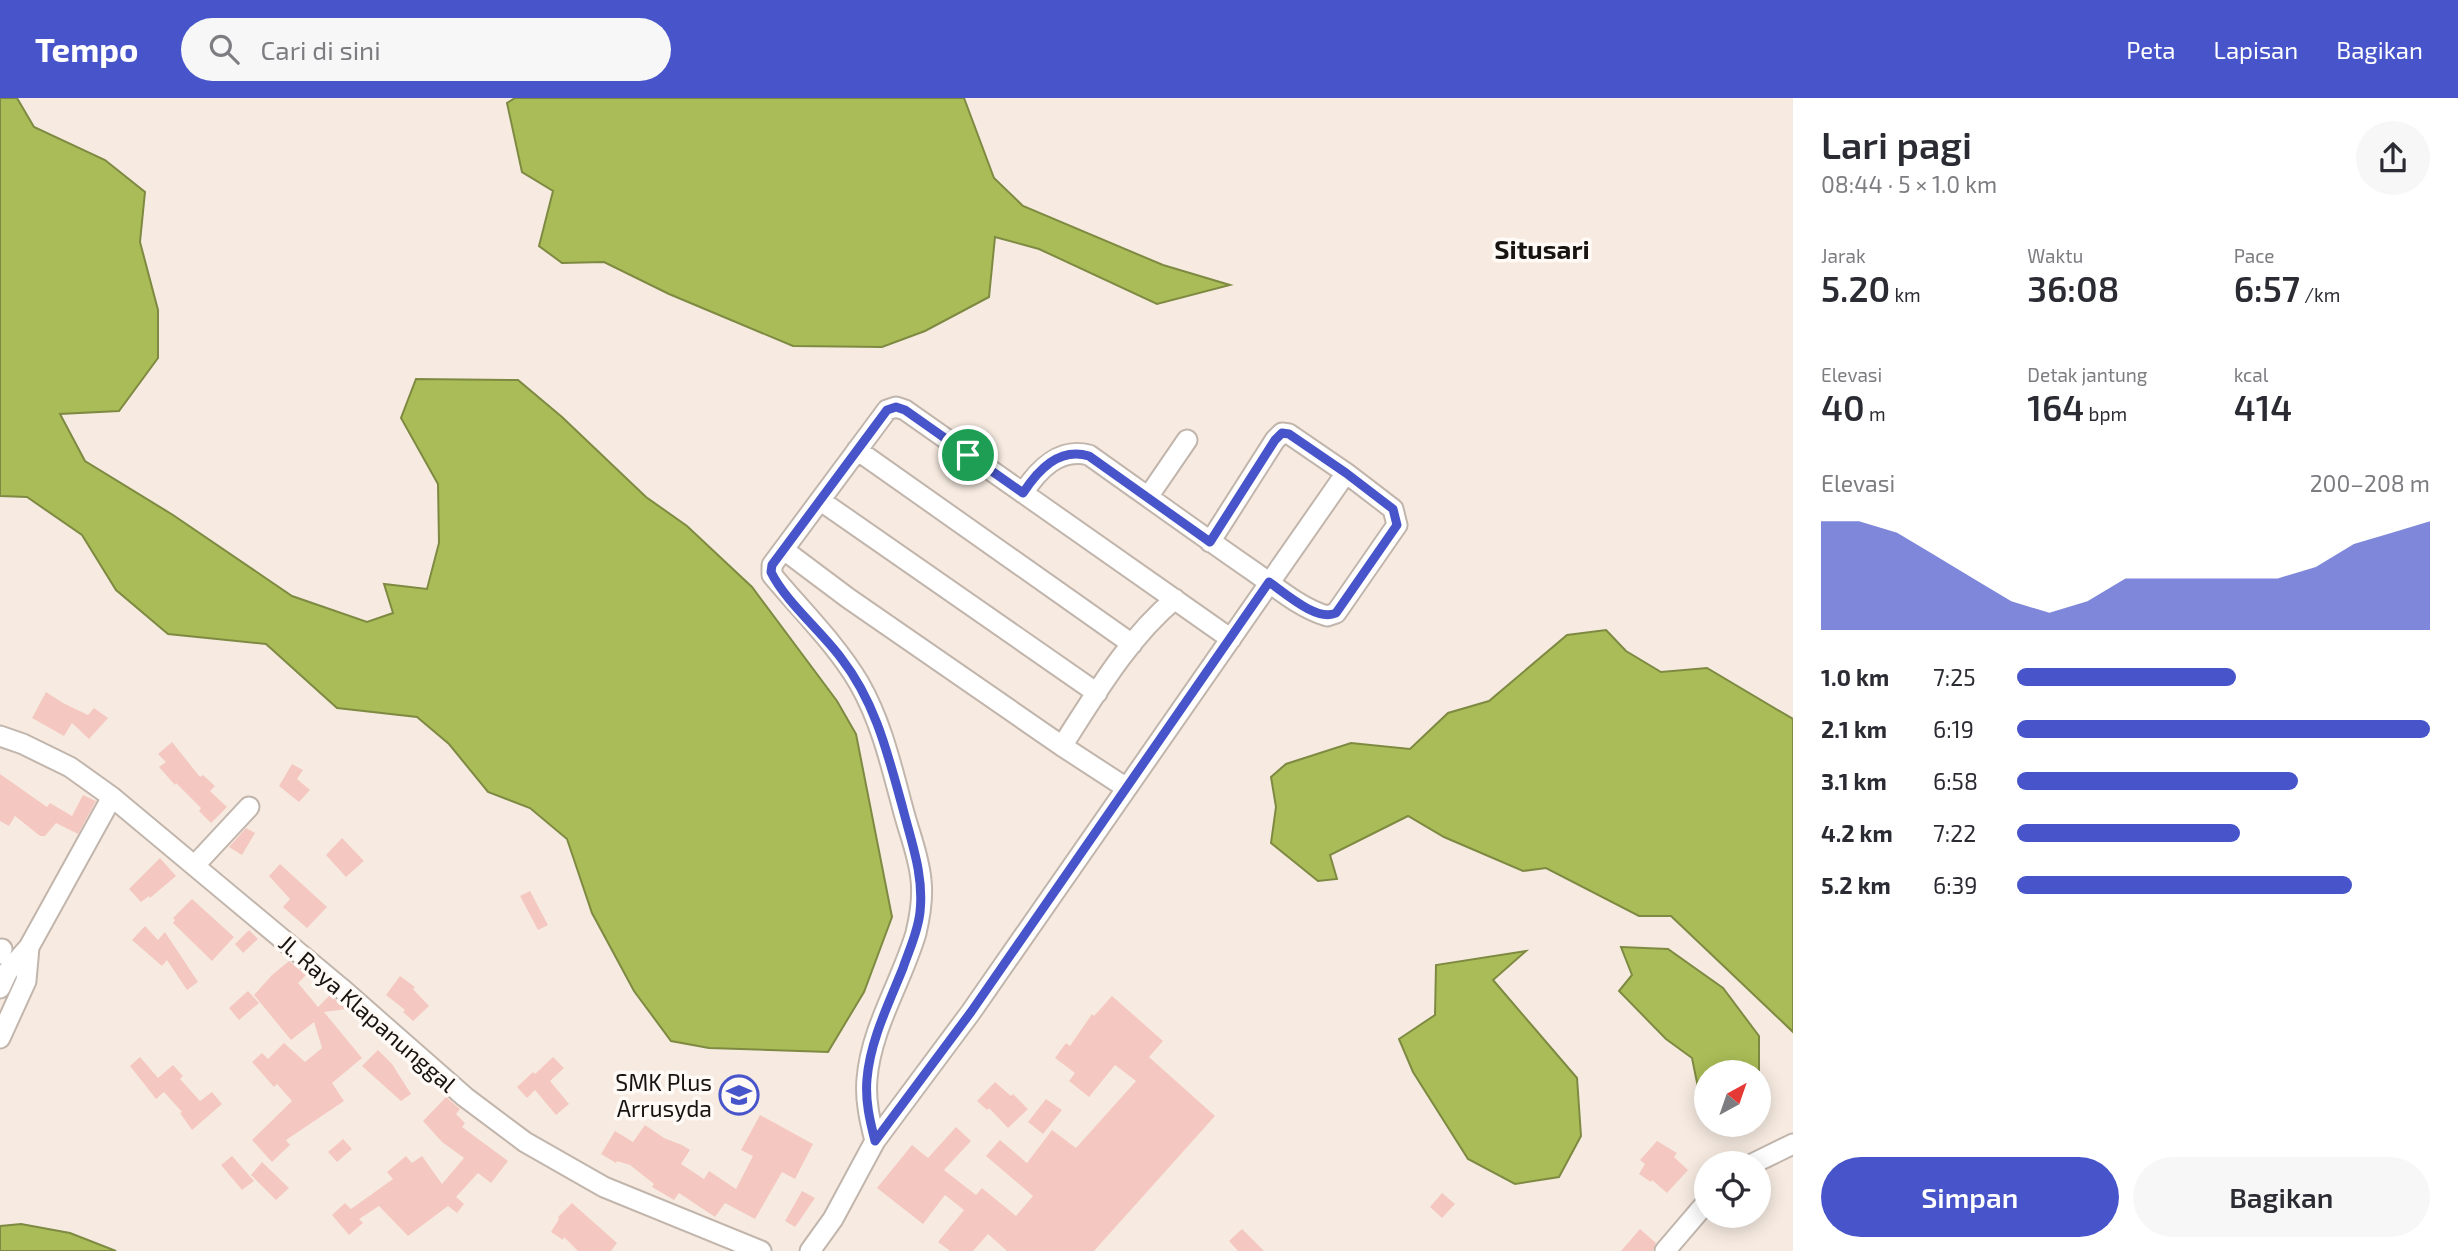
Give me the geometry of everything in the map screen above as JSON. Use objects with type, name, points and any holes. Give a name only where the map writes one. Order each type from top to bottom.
[{"type":"street","points":[[875,1141],[868,1113],[867,1077],[877,1037],[920,914],[921,882],[918,862],[871,707],[840,656],[772,575],[772,565],[887,410],[896,407],[905,410],[1231,639]]},
{"type":"street","points":[[1023,493],[1037,472],[1049,462],[1075,452],[1089,456],[1210,542],[1269,582],[1327,616],[1336,613],[1397,525],[1393,509],[1346,473],[1289,434],[1282,433],[1210,542]]},
{"type":"street","points":[[1148,497],[1187,440]]},
{"type":"street","points":[[857,450],[1132,644]]},
{"type":"street","points":[[810,1251],[833,1219],[875,1141],[971,1012],[1346,473]]},
{"type":"street","points":[[821,501],[1097,693]]},
{"type":"street","points":[[784,550],[848,598],[1125,787]]},
{"type":"street","points":[[1062,746],[1144,627],[1175,599]]},
{"type":"street","name":"Jl. Raya Klapanunggal","points":[[0,736],[70,766],[113,797],[465,1097],[525,1142],[604,1187],[761,1251]]},
{"type":"street","points":[[0,988],[8,971],[29,947],[113,797]]},
{"type":"street","points":[[195,865],[249,807]]},
{"type":"street","points":[[0,1038],[26,981],[29,947]]},
{"type":"street","points":[[1771,1155],[1793,1144]]},
{"type":"street","points":[[1665,1251],[1694,1217]]},
{"type":"shaded area","points":[[0,98],[17,98],[34,127],[105,160],[145,192],[140,242],[158,310],[158,358],[119,411],[60,414],[85,461],[173,515],[292,596],[367,622],[393,613],[384,584],[427,589],[439,543],[438,484],[401,418],[416,379],[518,380],[562,417],[646,497],[687,526],[752,587],[837,701],[856,734],[892,917],[864,992],[828,1052],[709,1048],[671,1041],[634,991],[592,913],[567,839],[530,808],[488,792],[449,744],[417,717],[337,708],[266,644],[168,634],[116,590],[82,535],[27,497],[0,496]]},
{"type":"shaded area","points":[[515,98],[964,98],[994,178],[1023,206],[1163,265],[1230,285],[1157,304],[1039,249],[995,237],[989,297],[925,331],[882,347],[793,346],[669,294],[604,262],[562,263],[539,246],[553,191],[522,172],[507,103]]},
{"type":"shaded area","points":[[1606,630],[1626,651],[1661,672],[1707,668],[1793,719],[1793,1032],[1671,916],[1639,916],[1546,868],[1523,871],[1444,837],[1408,816],[1330,855],[1337,879],[1318,881],[1271,843],[1276,807],[1271,777],[1286,764],[1351,743],[1410,749],[1448,713],[1489,701],[1567,635]]},
{"type":"shaded area","points":[[1621,947],[1668,949],[1723,988],[1759,1036],[1759,1060],[1694,1060],[1694,1068],[1692,1058],[1666,1039],[1619,991],[1632,975]]},
{"type":"shaded area","points":[[1526,951],[1493,980],[1577,1078],[1581,1136],[1559,1177],[1515,1184],[1468,1159],[1413,1072],[1399,1039],[1435,1015],[1436,965]]},
{"type":"shaded area","points":[[21,1224],[70,1233],[116,1251],[0,1251],[0,1226]]},
{"type":"building","points":[[46,692],[88,715],[94,708],[108,718],[89,739],[72,723],[64,736],[32,718]]},
{"type":"building","points":[[172,742],[200,777],[203,775],[215,786],[210,791],[227,807],[211,823],[199,811],[201,808],[159,767],[166,762],[158,754]]},
{"type":"building","points":[[292,764],[303,770],[297,779],[310,790],[299,802],[279,786]]},
{"type":"building","points":[[0,774],[47,807],[50,803],[72,816],[83,795],[96,801],[78,834],[56,823],[45,836],[40,836],[15,816],[9,826],[0,821]]},
{"type":"building","points":[[246,828],[255,833],[242,855],[229,847]]},
{"type":"building","points":[[342,838],[364,861],[346,877],[326,855]]},
{"type":"building","points":[[160,858],[176,876],[150,898],[149,896],[141,902],[129,889]]},
{"type":"building","points":[[280,864],[327,907],[307,928],[283,907],[290,899],[269,876]]},
{"type":"building","points":[[530,891],[548,925],[538,930],[520,896]]},
{"type":"building","points":[[192,899],[234,937],[212,961],[173,923],[173,918]]},
{"type":"building","points":[[145,926],[158,940],[165,932],[198,982],[187,990],[167,960],[162,966],[132,940]]},
{"type":"building","points":[[249,930],[258,939],[243,953],[235,944]]},
{"type":"building","points":[[289,961],[306,975],[298,983],[318,1007],[330,995],[347,1009],[324,1012],[362,1058],[332,1083],[344,1101],[286,1140],[290,1145],[272,1162],[252,1140],[292,1101],[277,1084],[274,1087],[252,1062],[262,1053],[268,1059],[284,1043],[305,1062],[322,1048],[314,1022],[291,1040],[254,995]]},
{"type":"building","points":[[400,976],[415,987],[413,989],[429,1006],[413,1021],[403,1012],[405,1010],[386,995]]},
{"type":"building","points":[[248,991],[259,1003],[239,1020],[229,1008]]},
{"type":"building","points":[[1112,996],[1163,1041],[1149,1057],[1215,1116],[1094,1251],[1007,1251],[988,1234],[973,1251],[950,1251],[938,1242],[964,1210],[945,1195],[923,1224],[877,1188],[912,1145],[928,1158],[956,1127],[971,1141],[944,1170],[976,1195],[982,1188],[1016,1216],[1033,1196],[986,1156],[1000,1140],[1027,1163],[1052,1130],[1076,1148],[1136,1081],[1115,1065],[1089,1097],[1069,1081],[1075,1073],[1055,1058],[1066,1043],[1070,1046],[1092,1014],[1094,1016]]},
{"type":"building","points":[[378,1050],[392,1064],[411,1094],[401,1101],[362,1066]]},
{"type":"building","points":[[140,1057],[158,1078],[173,1065],[183,1076],[180,1079],[200,1101],[212,1092],[222,1104],[192,1130],[180,1113],[182,1112],[164,1092],[156,1099],[130,1066]]},
{"type":"building","points":[[553,1057],[564,1068],[550,1081],[569,1104],[556,1115],[535,1090],[527,1098],[517,1087]]},
{"type":"building","points":[[995,1082],[1011,1096],[1013,1094],[1028,1109],[1008,1128],[989,1108],[987,1110],[977,1101]]},
{"type":"building","points":[[446,1097],[460,1109],[456,1114],[465,1123],[462,1127],[508,1161],[491,1183],[478,1173],[456,1197],[464,1204],[457,1213],[448,1206],[408,1236],[379,1206],[359,1219],[363,1223],[349,1235],[332,1215],[345,1203],[351,1209],[393,1179],[387,1172],[406,1156],[412,1163],[422,1156],[442,1184],[464,1158],[442,1142],[423,1121]]},
{"type":"building","points":[[1046,1099],[1062,1110],[1043,1134],[1028,1122]]},
{"type":"building","points":[[760,1115],[813,1144],[795,1179],[782,1172],[755,1219],[725,1203],[715,1217],[679,1193],[674,1200],[652,1187],[654,1184],[630,1165],[617,1161],[616,1163],[601,1154],[615,1131],[633,1142],[645,1125],[664,1138],[690,1150],[681,1164],[704,1179],[709,1171],[736,1189],[753,1156],[741,1150]]},
{"type":"building","points":[[343,1139],[352,1149],[337,1162],[328,1152]]},
{"type":"building","points":[[1657,1141],[1677,1153],[1674,1157],[1688,1170],[1667,1193],[1652,1180],[1651,1182],[1639,1174],[1645,1164],[1640,1160]]},
{"type":"building","points":[[232,1156],[254,1181],[242,1190],[221,1165]]},
{"type":"building","points":[[262,1162],[289,1188],[276,1200],[251,1175]]},
{"type":"building","points":[[802,1191],[815,1198],[795,1227],[785,1221]]},
{"type":"building","points":[[1442,1193],[1455,1204],[1442,1218],[1430,1207]]},
{"type":"building","points":[[572,1203],[617,1243],[611,1251],[578,1251],[564,1237],[563,1240],[551,1232],[558,1217]]},
{"type":"building","points":[[1242,1229],[1264,1251],[1238,1251],[1229,1241]]},
{"type":"building","points":[[1640,1229],[1656,1243],[1653,1251],[1621,1251]]},
{"type":"place","name":"SMK Plus Arrusyda","points":[[739,1095]]},
{"type":"district","name":"Situsari","points":[[1542,248]]},
{"type":"route","points":[[896,407],[905,410],[968,455],[1023,493],[1037,472],[1049,462],[1075,452],[1089,456],[1210,542],[1275,440],[1282,433],[1289,434],[1393,509],[1397,525],[1336,613],[1327,616],[1310,610],[1269,582],[971,1012],[875,1141],[868,1113],[867,1077],[877,1037],[920,914],[921,882],[918,862],[871,707],[840,656],[772,575],[771,568],[887,410],[896,407]]}]
